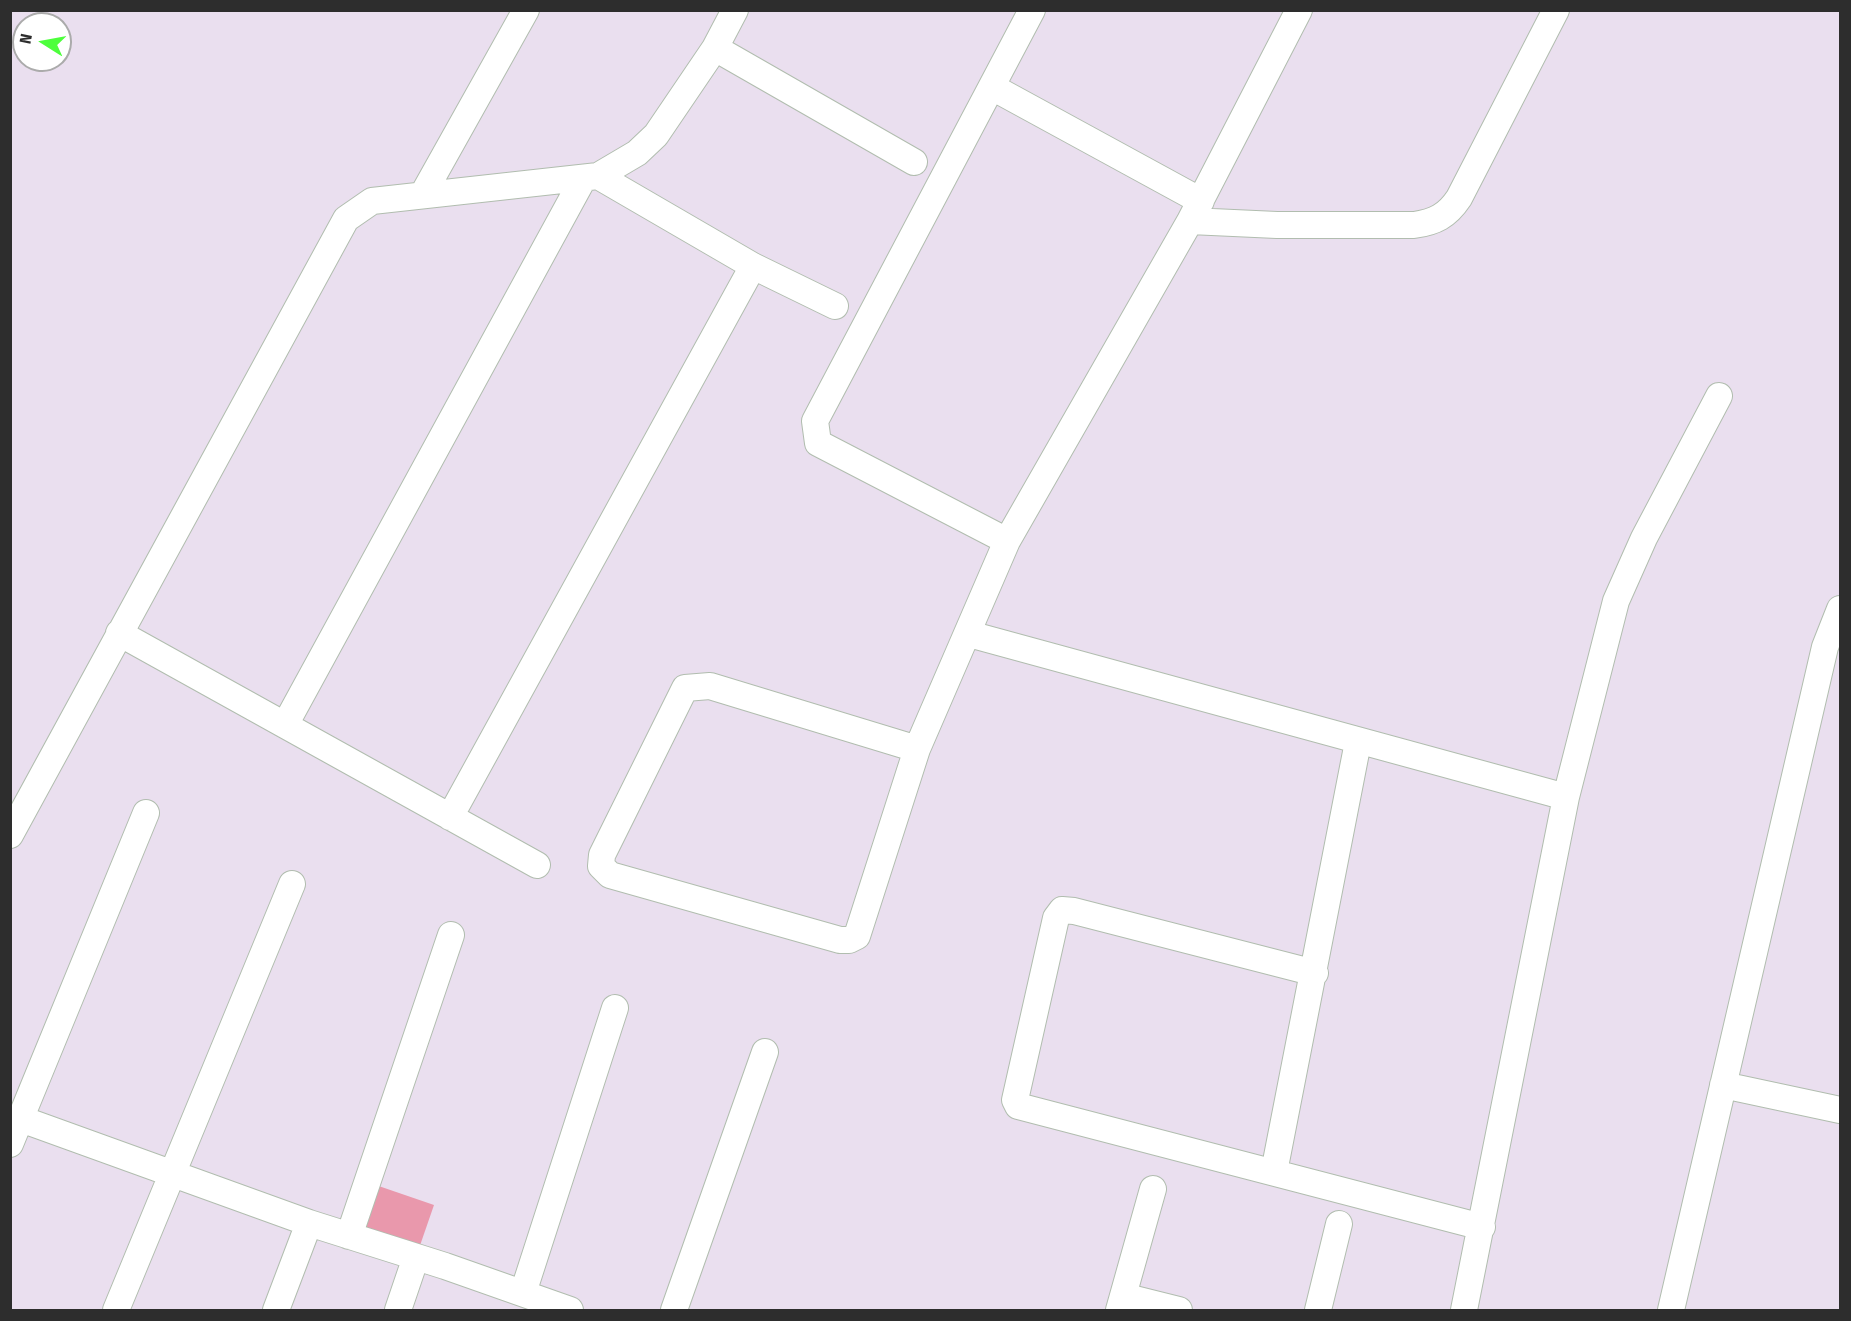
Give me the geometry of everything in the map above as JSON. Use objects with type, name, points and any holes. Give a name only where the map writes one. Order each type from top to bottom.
[{"type":"street","points":[[423,194],[526,10]]},
{"type":"street","points":[[10,835],[346,219],[372,201],[591,178],[637,153],[656,135],[715,48],[735,10]]},
{"type":"street","points":[[1007,541],[818,443],[815,421],[1032,10]]},
{"type":"street","points":[[917,749],[710,686],[685,688],[602,855],[601,866],[610,875],[849,940],[857,936],[917,749],[969,634],[1007,541],[1195,211],[1299,10]]},
{"type":"street","points":[[992,87],[1195,211],[1277,225],[1414,225],[1432,222],[1445,215],[1459,198],[1556,10]]},
{"type":"street","points":[[715,48],[914,162]]},
{"type":"street","points":[[591,178],[753,266],[835,306]]},
{"type":"street","points":[[285,725],[591,178]]},
{"type":"street","points":[[450,818],[753,266]]},
{"type":"street","points":[[1464,1311],[1566,797],[1616,601],[1644,538],[1719,396]]},
{"type":"street","points":[[1671,1311],[1825,647],[1840,609]]},
{"type":"street","points":[[119,633],[537,865]]},
{"type":"street","points":[[969,634],[1566,797]]},
{"type":"street","points":[[1274,1172],[1315,973],[1358,742]]},
{"type":"street","points":[[10,1144],[146,813]]},
{"type":"street","points":[[116,1311],[292,884]]},
{"type":"street","points":[[1315,973],[1074,911],[1062,910],[1056,918],[1015,1100],[1018,1106],[1482,1227]]},
{"type":"street","points":[[349,1236],[451,934]]},
{"type":"street","points":[[523,1293],[615,1008]]},
{"type":"street","points":[[674,1311],[765,1052]]},
{"type":"street","points":[[1723,1085],[1840,1110]]},
{"type":"street","points":[[21,1119],[309,1223],[569,1310]]},
{"type":"street","points":[[1153,1189],[1121,1303],[1179,1311]]},
{"type":"street","points":[[276,1311],[309,1223]]},
{"type":"street","points":[[1318,1311],[1339,1224]]},
{"type":"street","points":[[398,1311],[416,1257]]},
{"type":"shaded area","points":[[367,1182],[434,1205],[416,1257],[349,1236]]}]
